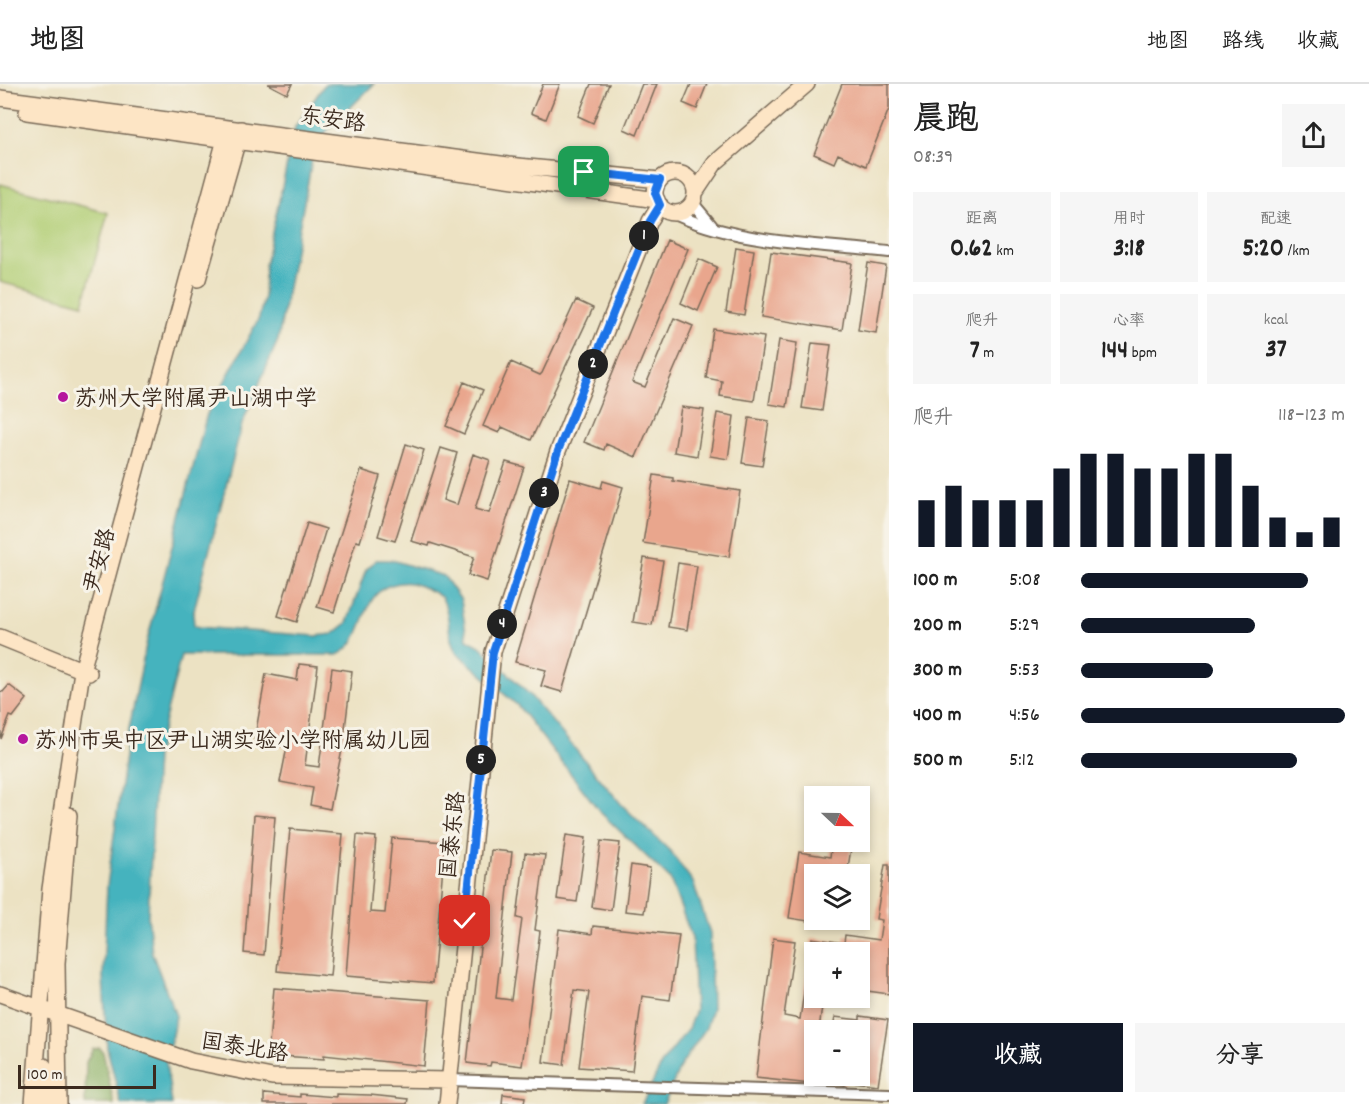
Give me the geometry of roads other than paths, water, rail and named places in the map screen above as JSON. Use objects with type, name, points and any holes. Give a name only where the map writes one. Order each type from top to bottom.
[{"type":"main road","points":[[715,163],[682,174],[670,174],[660,180],[655,193],[663,206],[685,210],[715,163],[807,84]]},
{"type":"main road","name":"东安路","points":[[0,98],[233,134]]},
{"type":"main road","name":"东安路","points":[[0,108],[348,149],[663,206]]},
{"type":"main road","name":"尹安路","points":[[49,1011],[50,889],[87,673],[233,134]]},
{"type":"main road","name":"东安路","points":[[348,149],[660,180]]},
{"type":"main road","points":[[682,174],[691,181],[693,197]]},
{"type":"main road","name":"国泰东路","points":[[447,1104],[493,652],[558,451],[650,221],[663,206]]},
{"type":"main road","points":[[0,637],[87,673]]},
{"type":"main road","name":"国泰北路","points":[[0,994],[191,1061],[272,1077],[449,1080]]},
{"type":"main road","points":[[33,1104],[49,1011]]},
{"type":"main road","points":[[45,1104],[49,1011]]},
{"type":"main road","points":[[49,1011],[59,1104]]},
{"type":"main road","points":[[49,1011],[69,1104]]},
{"type":"street","points":[[693,197],[705,221],[714,228]]},
{"type":"street","points":[[663,206],[696,224],[714,228],[766,238],[889,252]]},
{"type":"street","points":[[449,1080],[889,1094]]},
{"type":"water","points":[[325,84],[374,84],[326,132],[313,155],[278,340],[242,424],[193,614],[194,625],[316,636],[333,634],[347,623],[366,570],[376,560],[392,560],[444,576],[461,600],[467,639],[480,646],[530,695],[622,805],[671,852],[693,882],[710,933],[712,1008],[706,1028],[681,1065],[664,1104],[642,1104],[662,1063],[688,1029],[695,1010],[692,938],[670,879],[601,813],[518,706],[457,653],[451,640],[447,612],[442,598],[418,585],[404,582],[381,590],[373,598],[354,640],[347,649],[337,655],[181,655],[156,756],[148,916],[152,953],[176,1016],[166,1063],[172,1104],[121,1104],[107,1048],[103,977],[107,886],[128,734],[146,645],[207,414],[259,318],[264,297],[265,265],[295,127]]},
{"type":"place","name":"苏州大学附属尹山湖中学","points":[[63,397]]},
{"type":"place","name":"苏州市吴中区尹山湖实验小学附属幼儿园","points":[[23,739]]}]
